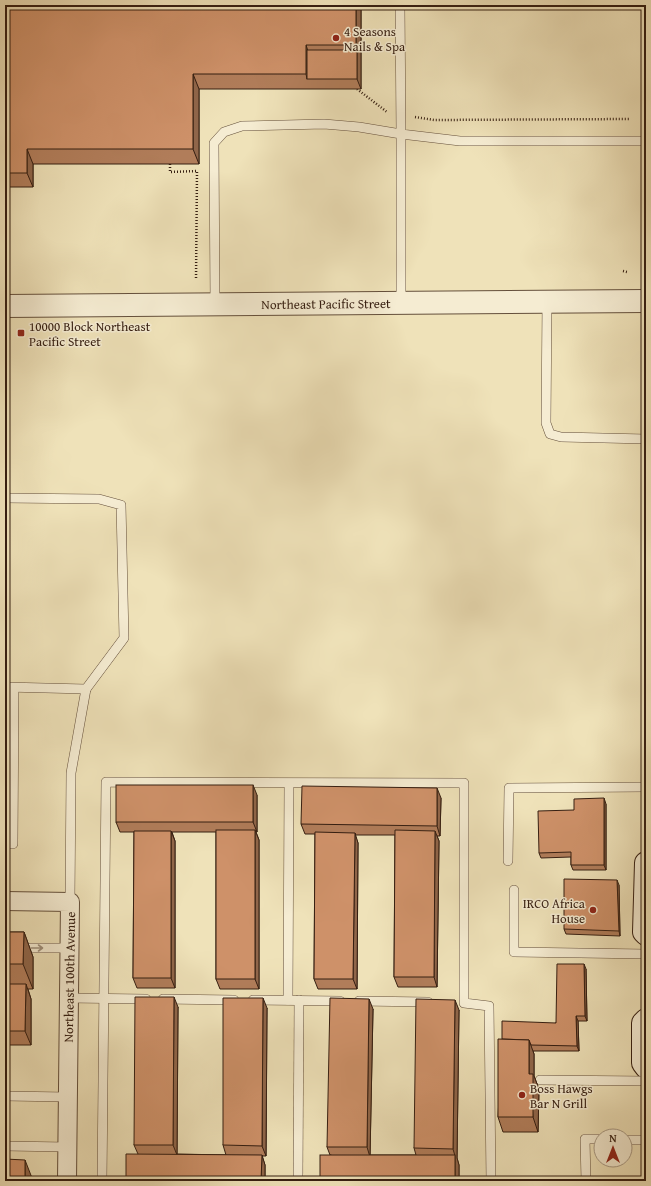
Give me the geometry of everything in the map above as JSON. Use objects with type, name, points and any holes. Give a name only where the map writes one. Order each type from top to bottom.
[{"type":"street","name":"Northeast Pacific Street","points":[[5,306],[646,301]]},
{"type":"street","points":[[646,863],[644,932],[646,934]]},
{"type":"street","points":[[5,901],[70,902]]},
{"type":"street","name":"Northeast 100th Avenue","points":[[66,1181],[70,902]]},
{"type":"street","points":[[646,1020],[643,1023],[643,1063],[646,1067]]},
{"type":"lane","points":[[400,5],[401,303]]},
{"type":"lane","points":[[215,304],[214,143],[224,132],[242,126],[324,124],[359,127],[460,141],[646,141]]},
{"type":"lane","points":[[547,302],[546,423],[550,434],[561,437],[646,439]]},
{"type":"lane","points":[[5,498],[99,499],[121,505],[124,638],[86,689],[9,688],[13,844],[5,844]]},
{"type":"lane","name":"Northeast 100th Avenue","points":[[70,902],[71,773],[86,689]]},
{"type":"lane","points":[[102,1181],[106,782],[289,784],[464,783],[460,1003],[489,1006],[491,1181]]},
{"type":"lane","points":[[288,1000],[289,784]]},
{"type":"lane","points":[[508,862],[509,788],[646,787]]},
{"type":"lane","points":[[514,890],[514,952],[646,954]]},
{"type":"lane","points":[[5,948],[69,948]]},
{"type":"lane","points":[[69,998],[440,1003]]},
{"type":"lane","points":[[298,1181],[299,1000]]},
{"type":"lane","points":[[540,1080],[646,1081]]},
{"type":"lane","points":[[5,1096],[68,1097]]},
{"type":"lane","points":[[586,1181],[585,1139],[593,1139]]},
{"type":"lane","points":[[633,1140],[646,1140]]},
{"type":"lane","points":[[5,1146],[67,1147]]},
{"type":"path","points":[[357,89],[386,112],[434,120],[630,119]]},
{"type":"path","points":[[170,164],[170,172],[197,171],[196,280]]},
{"type":"path","points":[[623,271],[627,272]]},
{"type":"building","points":[[5,5],[356,5],[356,45],[306,45],[306,74],[193,74],[193,149],[27,149],[27,173],[5,173]]},
{"type":"building","points":[[307,50],[357,50],[357,79],[307,79]]},
{"type":"building","points":[[116,785],[253,785],[253,822],[116,822]]},
{"type":"building","points":[[302,786],[437,788],[437,826],[301,824]]},
{"type":"building","points":[[604,798],[604,865],[571,865],[571,852],[539,853],[538,811],[574,810],[574,799]]},
{"type":"building","points":[[216,830],[255,830],[255,979],[216,979]]},
{"type":"building","points":[[395,830],[435,831],[434,977],[394,977]]},
{"type":"building","points":[[134,831],[171,831],[171,978],[133,978]]},
{"type":"building","points":[[315,832],[355,833],[353,979],[314,979]]},
{"type":"building","name":"IRCO Africa House","points":[[564,879],[617,880],[619,931],[564,929]]},
{"type":"building","points":[[5,932],[24,932],[23,964],[5,964]]},
{"type":"building","points":[[557,964],[584,964],[585,1016],[576,1016],[577,1046],[531,1045],[529,1040],[502,1039],[502,1021],[556,1023]]},
{"type":"building","points":[[5,984],[26,984],[25,1031],[5,1031]]},
{"type":"building","points":[[135,997],[174,997],[173,1145],[134,1145]]},
{"type":"building","points":[[223,998],[263,998],[262,1146],[223,1145]]},
{"type":"building","points":[[330,998],[369,999],[367,1147],[327,1147]]},
{"type":"building","points":[[416,999],[455,1000],[453,1149],[414,1148]]},
{"type":"building","points":[[498,1039],[529,1040],[529,1074],[533,1074],[533,1117],[498,1117]]},
{"type":"building","points":[[126,1154],[262,1155],[261,1181],[126,1181]]},
{"type":"building","points":[[320,1155],[455,1155],[455,1181],[320,1181]]},
{"type":"building","points":[[5,1159],[25,1160],[25,1181],[5,1181]]},
{"type":"place","name":"4 Seasons Nails & Spa","points":[[336,38]]},
{"type":"place","name":"10000 Block Northeast Pacific Street","points":[[21,333]]},
{"type":"place","name":"IRCO Africa House","points":[[593,910]]},
{"type":"place","name":"Boss Hawgs Bar N Grill","points":[[522,1095]]}]
